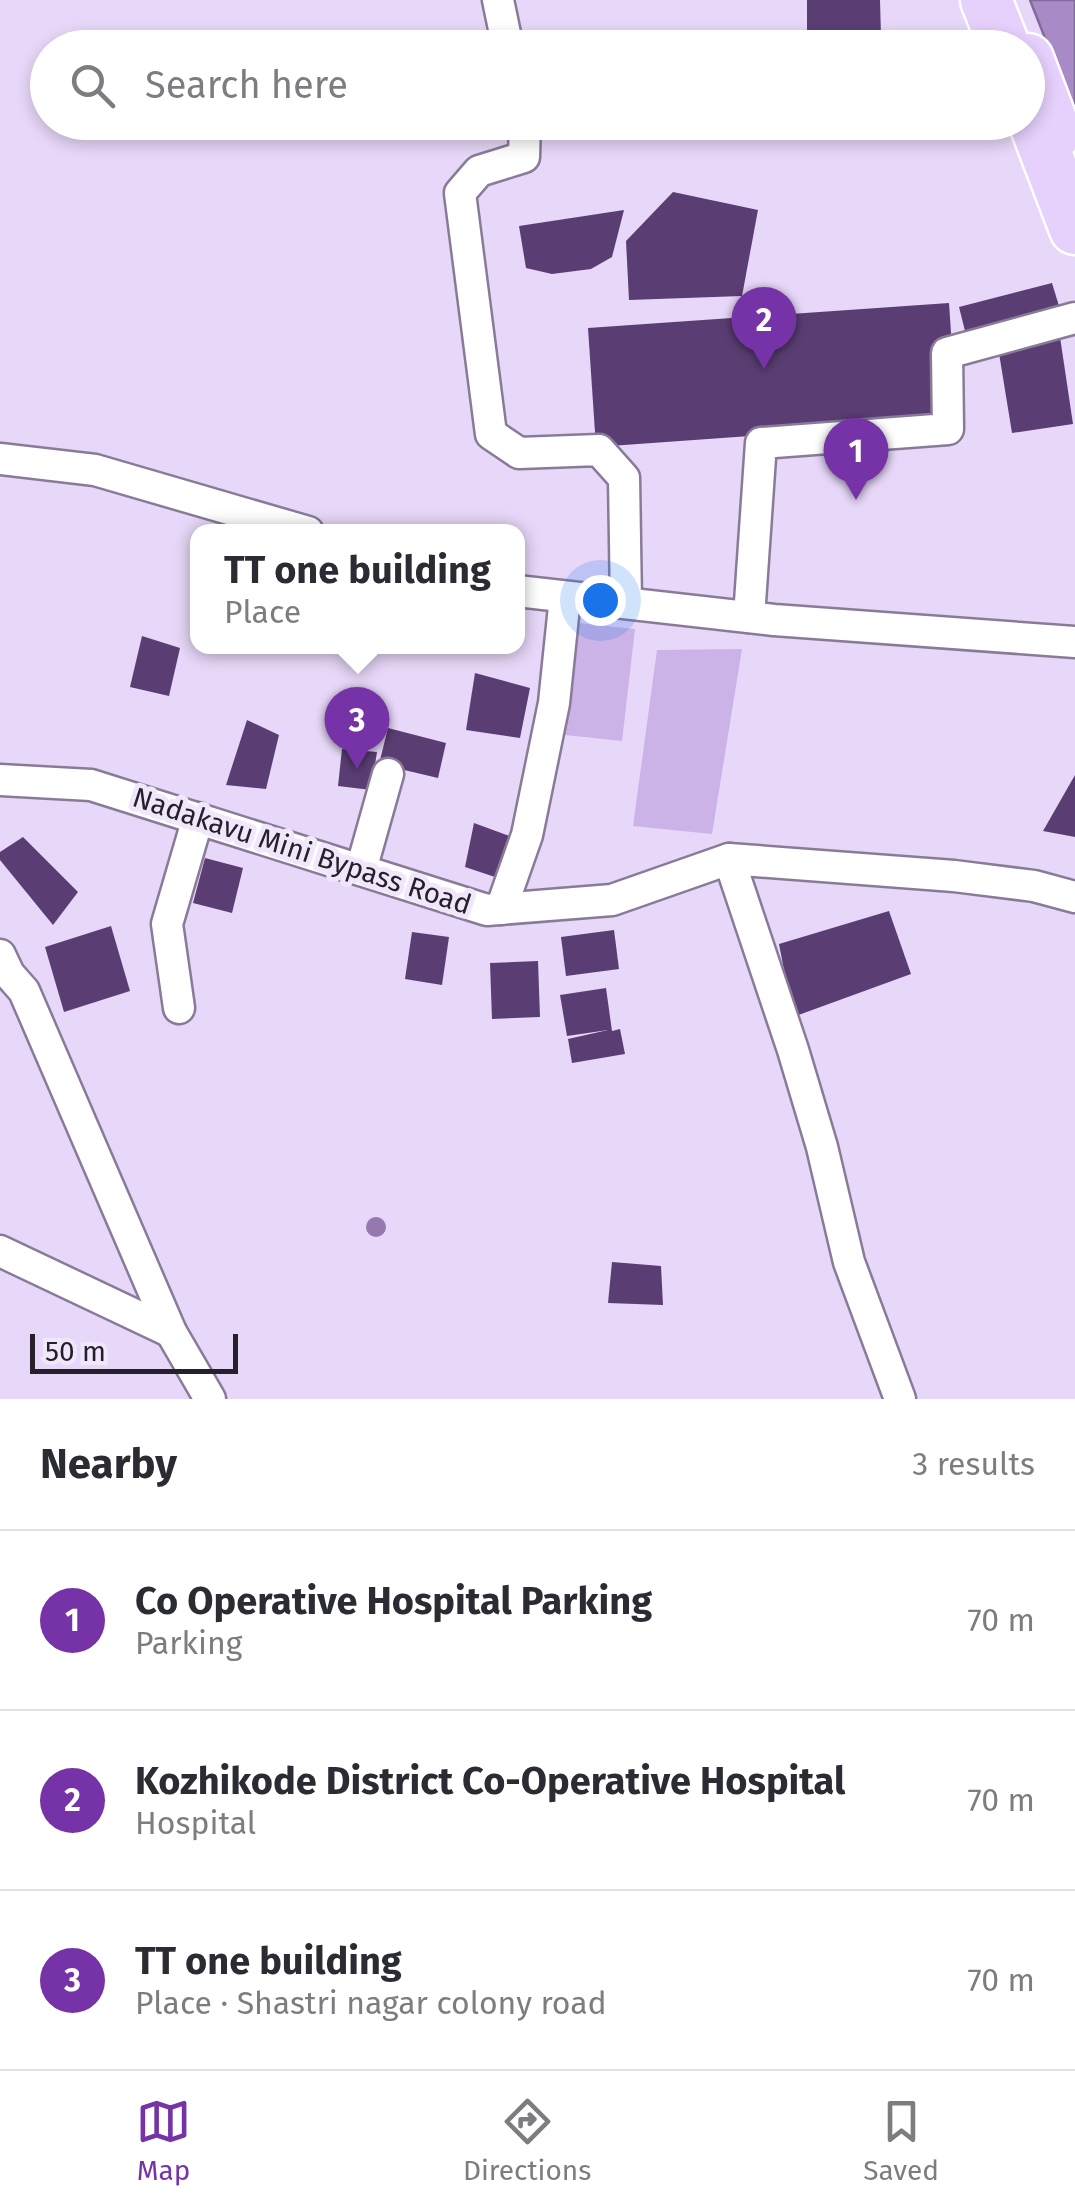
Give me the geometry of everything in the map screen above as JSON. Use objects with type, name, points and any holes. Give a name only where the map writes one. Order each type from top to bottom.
[{"type":"main road","points":[[986,0],[998,30]]},
{"type":"main road","points":[[1005,0],[1016,30]]},
{"type":"main road","points":[[1045,103],[1075,170]]},
{"type":"main road","points":[[1041,140],[1075,229]]},
{"type":"street","points":[[498,0],[504,30]]},
{"type":"street","points":[[524,140],[524,157],[479,171],[460,193],[491,434],[519,453],[599,450],[624,478],[626,603]]},
{"type":"street","points":[[749,617],[762,443],[948,429],[947,353],[1075,318]]},
{"type":"street","points":[[0,459],[95,470],[281,524]]},
{"type":"street","points":[[525,593],[749,617],[1075,642]]},
{"type":"street","points":[[502,908],[527,835],[550,722],[565,597]]},
{"type":"street","points":[[361,870],[388,774]]},
{"type":"street","name":"Nadakavu Mini Bypass Road","points":[[0,780],[91,784],[486,910],[612,900],[729,859],[954,876],[1034,886],[1075,897]]},
{"type":"street","points":[[179,1008],[166,924],[198,818]]},
{"type":"street","points":[[729,859],[803,1082],[848,1262],[900,1399]]},
{"type":"street","points":[[0,955],[9,974],[24,991],[171,1332],[210,1399]]},
{"type":"street","points":[[0,1251],[171,1332]]},
{"type":"shaded area","points":[[1030,0],[1075,0],[1075,114],[1045,30]]},
{"type":"shaded area","points":[[569,622],[635,629],[622,741],[556,734]]},
{"type":"shaded area","points":[[742,649],[712,834],[633,826],[657,650]]},
{"type":"building","points":[[807,0],[880,0],[881,30],[807,30]]},
{"type":"building","points":[[673,192],[758,210],[742,296],[629,300],[626,241]]},
{"type":"building","points":[[624,210],[612,257],[591,269],[552,274],[526,268],[519,226]]},
{"type":"building","points":[[1052,283],[1059,306],[965,331],[959,307]]},
{"type":"building","points":[[949,303],[957,421],[596,447],[588,328]]},
{"type":"building","points":[[1060,337],[1073,424],[1012,433],[998,347]]},
{"type":"building","points":[[142,636],[180,648],[169,696],[130,687]]},
{"type":"building","points":[[475,673],[530,688],[520,738],[466,730]]},
{"type":"building","points":[[247,720],[279,735],[266,789],[226,785]]},
{"type":"building","points":[[388,728],[446,743],[438,778],[379,764]]},
{"type":"building","points":[[342,749],[377,752],[371,790],[338,786]]},
{"type":"building","points":[[1075,775],[1075,837],[1043,831]]},
{"type":"building","points":[[474,823],[515,838],[501,879],[465,867]]},
{"type":"building","points":[[23,837],[78,892],[53,925],[0,860],[0,852]]},
{"type":"building","points":[[205,858],[243,868],[232,913],[193,903]]},
{"type":"building","points":[[889,911],[911,974],[793,1017],[779,944]]},
{"type":"building","points":[[111,926],[130,991],[64,1012],[45,947]]},
{"type":"building","points":[[614,930],[619,969],[566,976],[561,937]]},
{"type":"building","points":[[412,932],[449,937],[442,985],[405,979]]},
{"type":"building","points":[[538,961],[540,1017],[492,1019],[490,963]]},
{"type":"building","points":[[606,988],[612,1031],[620,1029],[625,1054],[572,1063],[568,1039],[608,1030],[567,1036],[560,995]]},
{"type":"building","points":[[612,1262],[661,1266],[663,1305],[608,1303]]},
{"type":"place","name":"Kozhikode District Co-Operative Hospital","points":[[764,369]]},
{"type":"place","name":"Co Operative Hospital Parking","points":[[856,500]]},
{"type":"place","name":"TT one building","points":[[357,769]]}]
